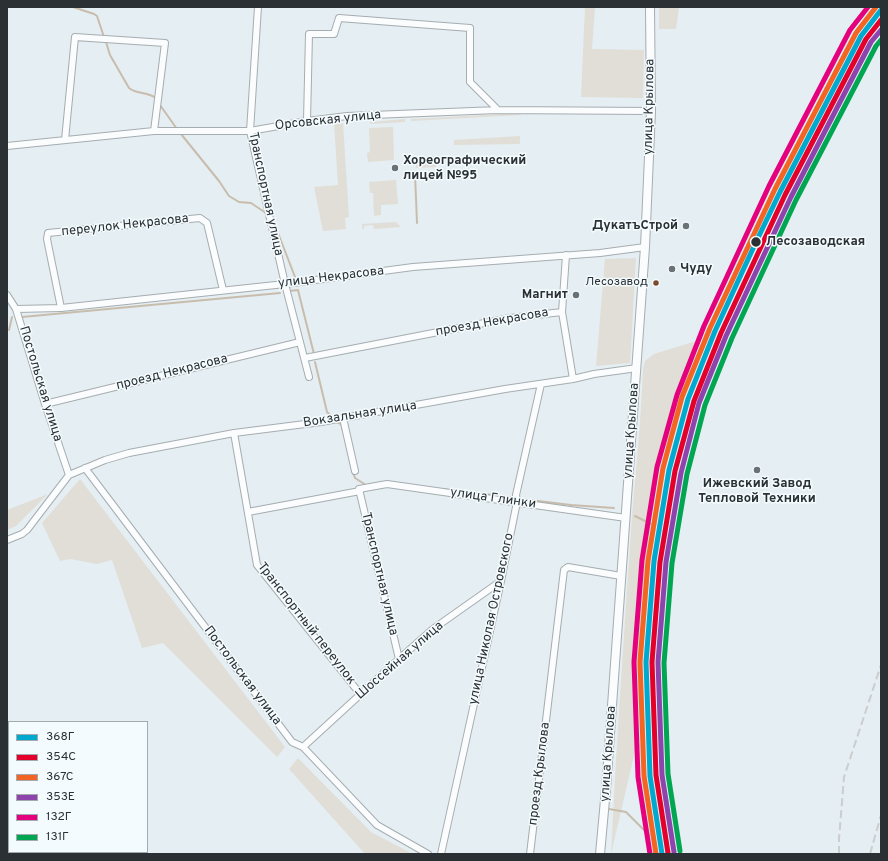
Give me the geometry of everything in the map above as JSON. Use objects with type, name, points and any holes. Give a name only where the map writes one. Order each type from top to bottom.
[{"type":"main road","name":"улица Крылова","points":[[600,854],[606,797],[646,247],[651,111],[650,7]]},
{"type":"street","name":"Транспортная улица","points":[[258,7],[250,131],[285,284],[309,377]]},
{"type":"street","points":[[307,121],[309,34],[334,34],[339,18],[470,28],[470,82],[498,110]]},
{"type":"street","points":[[65,140],[75,37],[165,43],[154,131]]},
{"type":"street","name":"Орсовская улица","points":[[7,146],[154,131],[250,131],[347,116],[498,110],[651,111]]},
{"type":"street","name":"переулок Некрасова","points":[[61,308],[47,239],[48,233],[200,218],[207,222],[223,290]]},
{"type":"street","name":"улица Некрасова","points":[[16,309],[61,308],[285,284],[413,267],[646,247]]},
{"type":"street","points":[[566,255],[562,312],[573,379]]},
{"type":"street","name":"Постольская улица","points":[[7,295],[16,309],[45,404],[69,475]]},
{"type":"street","name":"проезд Некрасова","points":[[304,358],[510,318],[562,312]]},
{"type":"street","name":"проезд Некрасова","points":[[45,404],[300,342]]},
{"type":"street","name":"Вокзальная улица","points":[[69,475],[129,453],[234,432],[343,418],[573,379],[594,374],[637,368]]},
{"type":"street","name":"улица Николая Островского","points":[[441,854],[501,581],[517,502],[516,495],[542,384]]},
{"type":"street","points":[[343,418],[355,471]]},
{"type":"street","name":"Транспортный переулок","points":[[234,432],[257,565],[361,694]]},
{"type":"street","name":"Постольская улица","points":[[85,468],[292,742],[303,747],[377,825],[428,854]]},
{"type":"street","points":[[7,540],[22,534],[27,530],[69,475]]},
{"type":"street","name":"улица Глинки","points":[[248,512],[387,484],[626,518]]},
{"type":"street","name":"Транспортная улица","points":[[360,490],[399,659]]},
{"type":"street","name":"проезд Крылова","points":[[530,854],[564,570],[568,567],[622,576]]},
{"type":"street","name":"Шоссейная улица","points":[[303,747],[433,630],[501,581]]},
{"type":"shaded area","points":[[585,7],[595,7],[592,49],[644,50],[643,98],[581,97]]},
{"type":"shaded area","points":[[659,7],[679,7],[676,29],[659,29]]},
{"type":"shaded area","points":[[521,113],[521,115],[411,121],[411,119]]},
{"type":"shaded area","points":[[405,119],[405,122],[370,124],[370,122]]},
{"type":"shaded area","points":[[334,123],[343,123],[349,217],[345,218],[346,229],[323,231],[314,187],[338,185]]},
{"type":"shaded area","points":[[393,127],[394,160],[368,162],[367,153],[370,152],[369,128]]},
{"type":"shaded area","points":[[520,136],[520,144],[454,145],[454,140]]},
{"type":"shaded area","points":[[436,156],[436,167],[416,168],[415,157]]},
{"type":"shaded area","points":[[396,180],[398,204],[381,205],[381,215],[374,216],[373,193],[370,193],[369,182]]},
{"type":"shaded area","points":[[396,222],[401,227],[374,229],[373,225],[364,226],[364,229],[362,229],[362,224]]},
{"type":"shaded area","points":[[636,258],[630,363],[596,366],[605,259]]},
{"type":"shaded area","points":[[696,341],[692,364],[659,466],[649,536],[636,747],[611,854],[631,530],[643,369],[645,361],[654,354]]},
{"type":"shaded area","points":[[80,479],[285,747],[277,757],[163,643],[142,648],[112,560],[97,564],[70,559],[60,561],[42,523]]},
{"type":"shaded area","points":[[48,494],[16,526],[7,530],[7,510]]},
{"type":"shaded area","points":[[298,758],[371,832],[413,854],[365,854],[289,769]]},
{"type":"waterway","points":[[73,7],[97,16],[104,37]]},
{"type":"waterway","points":[[106,42],[110,55],[129,88],[156,98]]},
{"type":"waterway","points":[[160,105],[177,129]]},
{"type":"waterway","points":[[181,134],[219,181],[229,196],[239,202],[251,203],[266,213]]},
{"type":"waterway","points":[[415,174],[417,223]]},
{"type":"waterway","points":[[273,220],[295,277]]},
{"type":"waterway","points":[[289,291],[298,290],[314,354]]},
{"type":"waterway","points":[[22,317],[280,293]]},
{"type":"waterway","points":[[9,330],[12,317]]},
{"type":"waterway","points":[[315,362],[327,412],[331,416]]},
{"type":"waterway","points":[[336,422],[341,424],[343,431]]},
{"type":"waterway","points":[[353,472],[355,478],[366,485]]},
{"type":"waterway","points":[[442,489],[510,497]]},
{"type":"waterway","points":[[522,499],[571,505],[614,508]]},
{"type":"waterway","points":[[635,516],[651,524]]},
{"type":"waterway","points":[[609,809],[626,812],[649,835]]},
{"type":"waterway","points":[[665,833],[668,854]]},
{"type":"railway","points":[[839,854],[844,777],[881,665]]},
{"type":"railway","points":[[870,854],[881,815]]},
{"type":"transit line","name":"132Г","points":[[650,854],[638,777],[634,662],[642,560],[657,467],[677,395],[704,326],[769,186],[850,30],[868,7]]},
{"type":"transit line","name":"367С","points":[[656,854],[644,776],[640,662],[648,561],[663,468],[682,397],[710,328],[775,189],[856,33],[876,7]]},
{"type":"transit line","name":"368Г","points":[[662,854],[650,776],[646,662],[654,561],[669,470],[688,399],[715,331],[756,242],[780,192],[861,36],[881,10]]},
{"type":"transit line","name":"354С","points":[[668,853],[656,775],[652,662],[660,562],[675,471],[694,401],[721,333],[785,195],[866,39],[881,20]]},
{"type":"transit line","name":"353Е","points":[[674,852],[662,775],[658,662],[666,562],[681,473],[699,403],[726,336],[791,197],[871,42],[881,30]]},
{"type":"transit line","name":"131Г","points":[[680,851],[668,774],[664,663],[672,563],[687,474],[705,405],[732,338],[796,200],[876,46],[881,40]]},
{"type":"place","name":"Хореографический лицей №95","points":[[395,168]]},
{"type":"place","name":"ДукатъСтрой","points":[[686,226]]},
{"type":"place","name":"Лесозаводская","points":[[756,242]]},
{"type":"place","name":"Чуду","points":[[672,269]]},
{"type":"place","name":"Лесозавод","points":[[656,283]]},
{"type":"place","name":"Магнит","points":[[576,295]]},
{"type":"place","name":"Ижевский Завод Тепловой Техники","points":[[757,470]]}]
